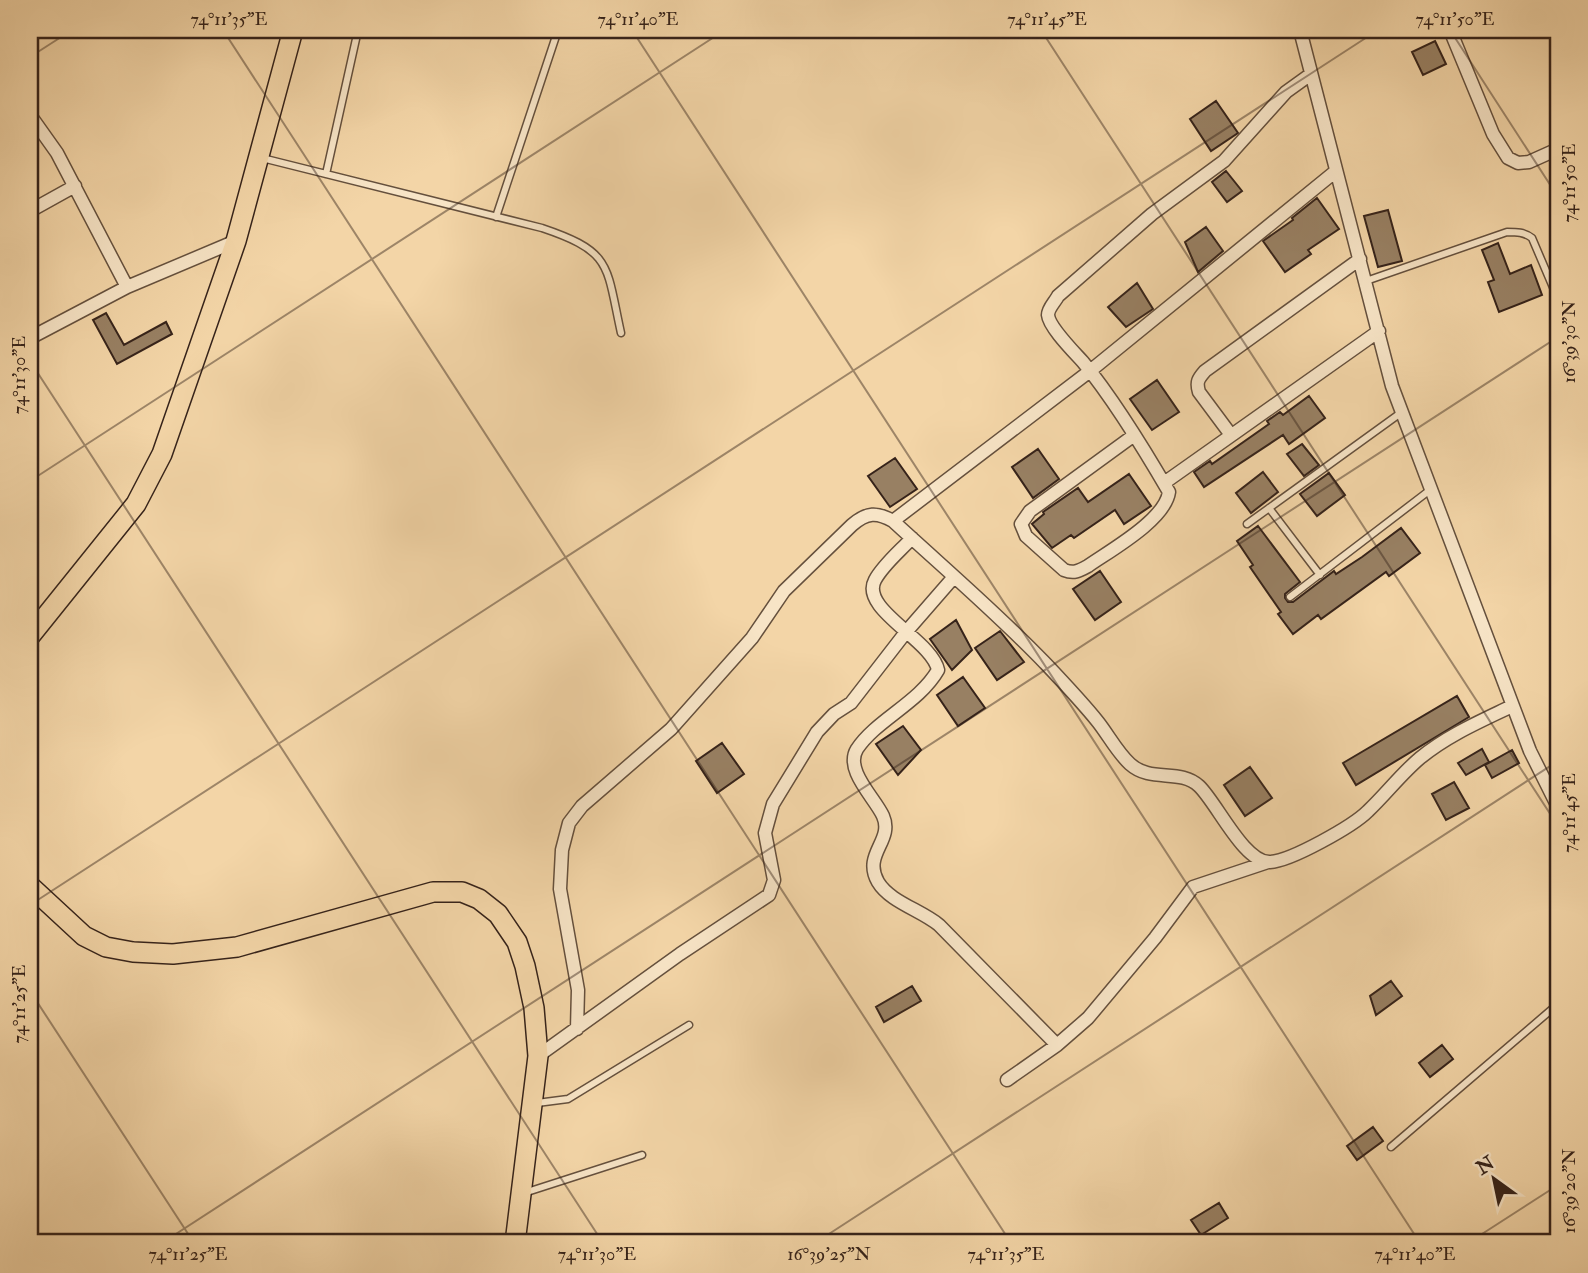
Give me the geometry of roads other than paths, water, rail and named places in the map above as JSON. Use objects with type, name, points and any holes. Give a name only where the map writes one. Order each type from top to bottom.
[{"type":"main road","points":[[30,636],[136,504],[150,479],[183,399],[236,241],[293,30]]},
{"type":"main road","points":[[30,886],[83,936],[106,947],[133,952],[173,954],[237,947],[433,892],[462,892],[480,899],[498,914],[517,942],[534,1008],[538,1056],[515,1243]]},
{"type":"street","points":[[1300,30],[1392,386],[1530,751],[1558,807]]},
{"type":"street","points":[[1450,30],[1493,134],[1508,158],[1518,163],[1529,162],[1558,149]]},
{"type":"street","points":[[1133,436],[1030,512],[1021,524],[1022,530],[1036,547],[1070,573],[1078,572],[1156,517],[1168,500],[1169,492],[1164,483],[1133,436],[1090,371],[1048,317],[1048,311],[1058,296],[1152,214],[1224,161],[1286,92],[1311,74]]},
{"type":"street","points":[[30,115],[57,153],[127,287]]},
{"type":"street","points":[[894,521],[1090,371],[1336,171]]},
{"type":"street","points":[[30,211],[75,186]]},
{"type":"street","points":[[30,338],[127,287],[236,241]]},
{"type":"street","points":[[1231,435],[1199,393],[1199,378],[1360,259]]},
{"type":"street","points":[[1164,483],[1379,331]]},
{"type":"street","points":[[576,1029],[578,990],[560,888],[562,850],[569,823],[582,806],[671,729],[752,638],[784,591],[852,525],[872,514],[880,514],[894,521],[1044,662],[1099,723],[1131,765],[1146,775],[1176,776],[1197,784],[1214,803],[1243,846],[1268,862]]},
{"type":"street","points":[[912,538],[875,578],[872,587],[875,600],[882,609],[930,652],[938,670],[920,692],[864,741],[854,756],[854,765],[860,779],[883,817],[886,828],[872,861],[878,881],[894,898],[925,913],[940,925],[1057,1045]]},
{"type":"street","points":[[538,1056],[680,954],[769,895],[774,880],[765,833],[774,804],[817,732],[834,714],[851,703],[906,632],[953,578]]},
{"type":"street","points":[[1007,1080],[1057,1045],[1088,1018],[1155,938],[1193,887],[1296,855],[1366,814],[1420,758],[1460,731],[1513,706]]},
{"type":"lane","points":[[326,174],[358,30]]},
{"type":"lane","points":[[496,217],[558,30]]},
{"type":"lane","points":[[260,158],[496,217],[577,241],[594,252],[608,272],[621,333]]},
{"type":"lane","points":[[1366,281],[1507,232],[1516,232],[1526,233],[1532,238],[1558,299]]},
{"type":"lane","points":[[1247,524],[1402,412]]},
{"type":"lane","points":[[1290,597],[1431,489]]},
{"type":"lane","points":[[1269,508],[1320,575]]},
{"type":"lane","points":[[1391,1147],[1558,1004]]},
{"type":"lane","points":[[531,1104],[568,1099],[689,1026]]},
{"type":"lane","points":[[520,1195],[642,1156]]}]
